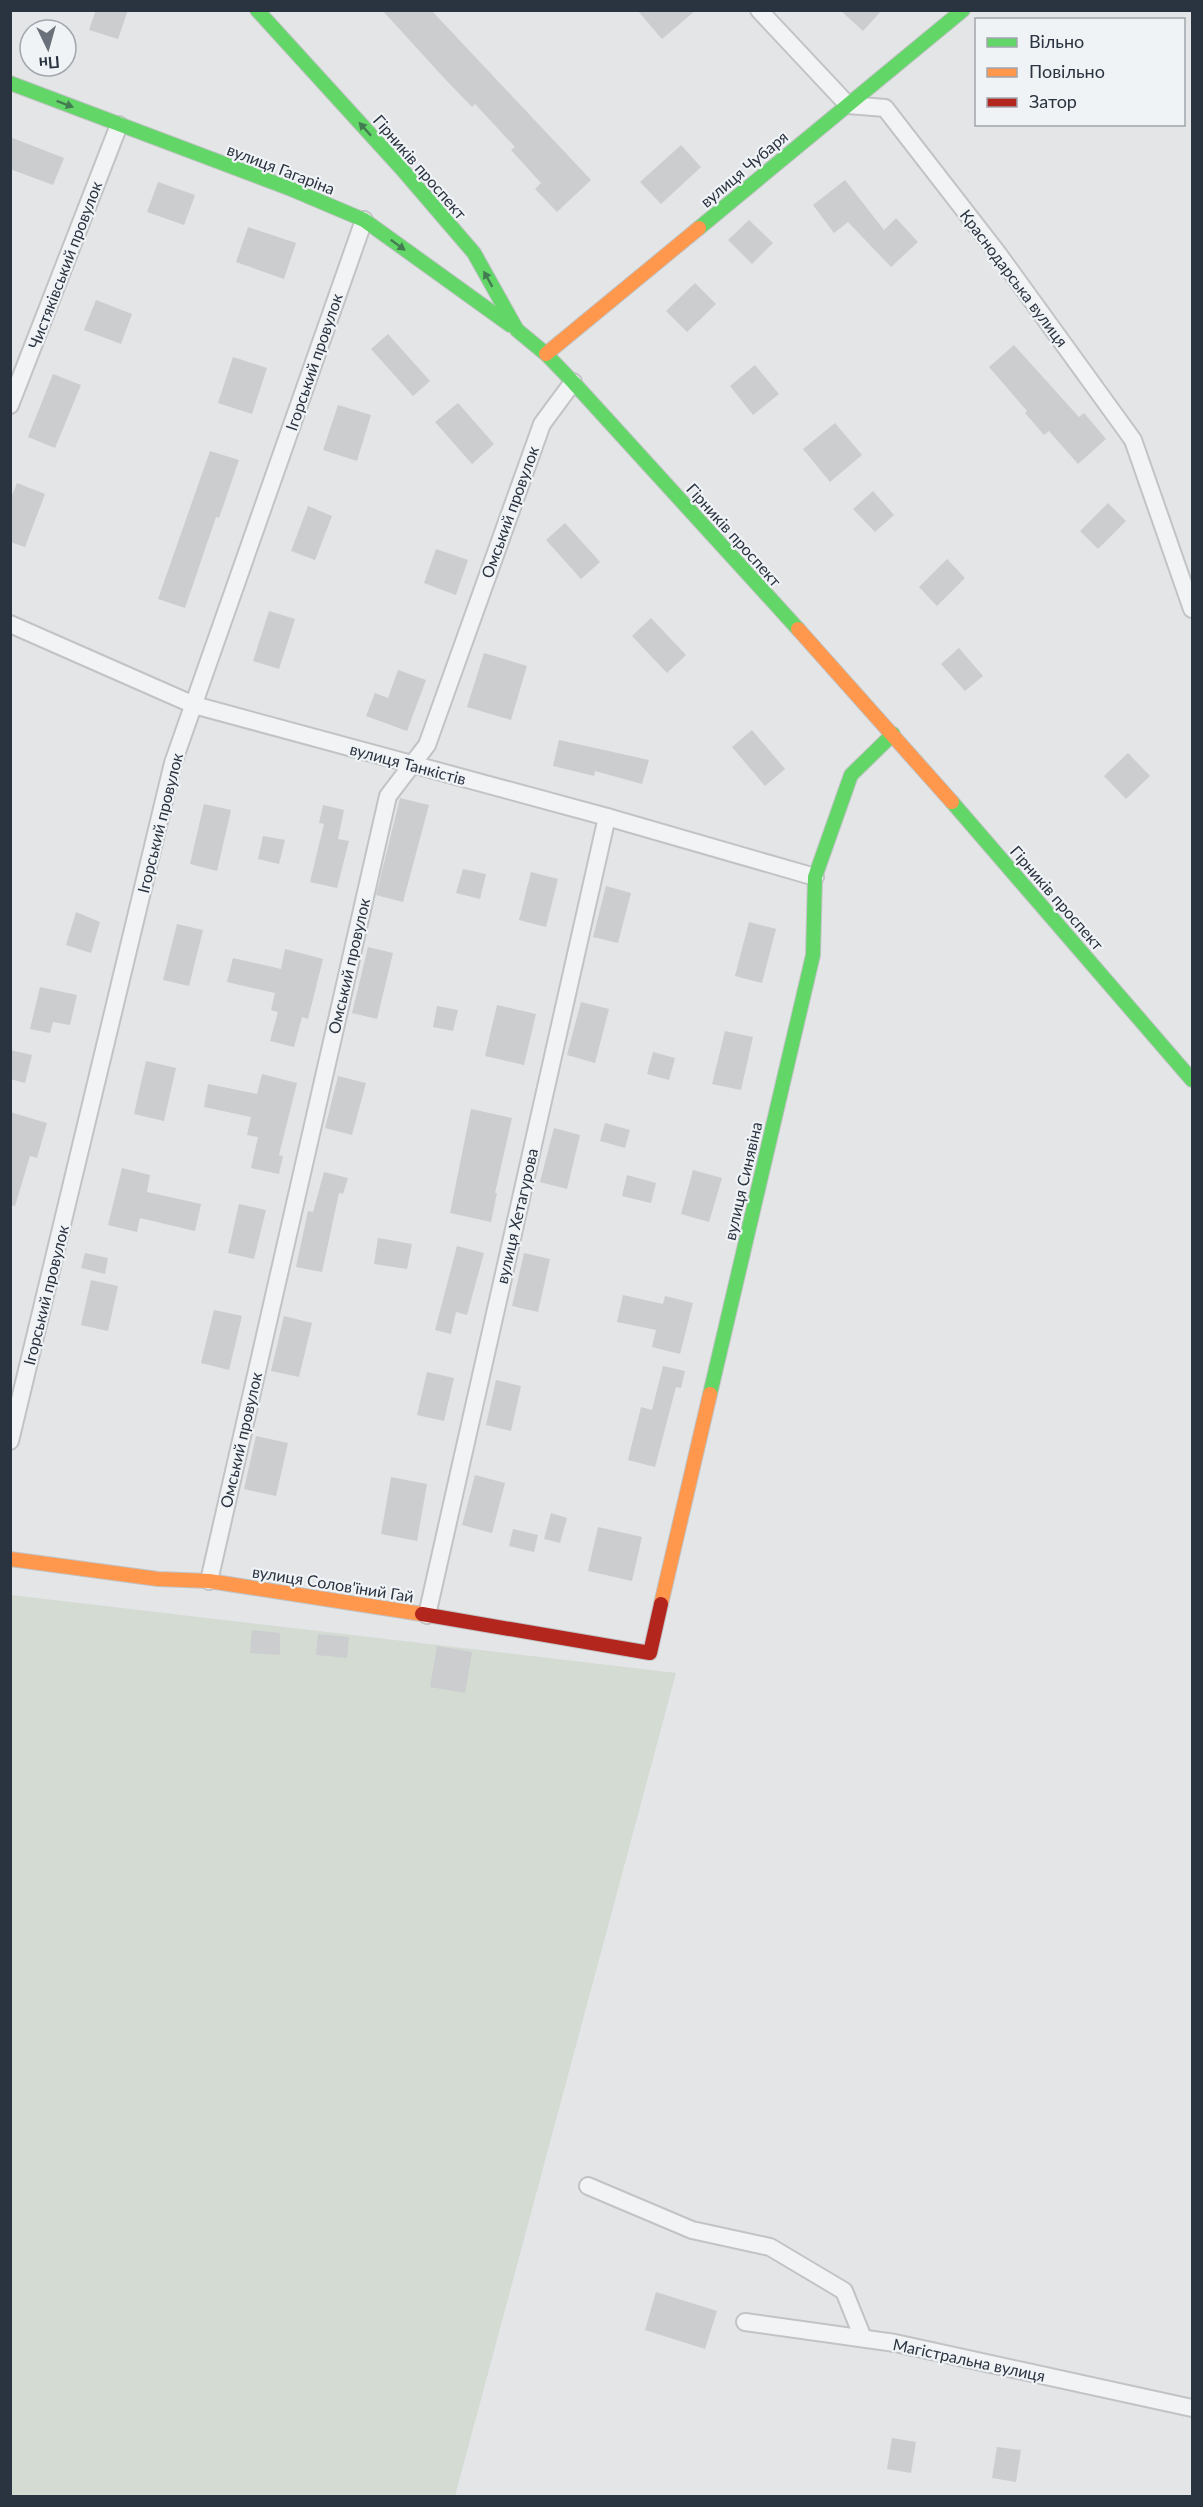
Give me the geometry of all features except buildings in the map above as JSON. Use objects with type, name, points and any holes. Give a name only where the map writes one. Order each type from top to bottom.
[{"type":"street","name":"Гірників проспект","points":[[257,10],[401,168],[474,253],[517,330],[546,354],[573,382],[893,734],[1192,1080]]},
{"type":"street","points":[[759,10],[848,105]]},
{"type":"street","name":"вулиця Чубаря","points":[[546,354],[963,10]]},
{"type":"street","name":"вулиця Гагаріна","points":[[10,83],[291,189],[364,220],[517,330]]},
{"type":"street","name":"Краснодарська вулиця","points":[[848,105],[885,108],[999,255],[1133,440],[1192,609]]},
{"type":"street","name":"Чистяківський провулок","points":[[10,405],[119,125]]},
{"type":"street","name":"Ігорський провулок","points":[[10,1441],[174,763],[364,220]]},
{"type":"street","name":"Омський провулок","points":[[208,1581],[387,796],[427,745],[542,424],[573,382]]},
{"type":"street","name":"вулиця Танкістів","points":[[10,624],[194,705],[607,817],[815,877]]},
{"type":"street","name":"вулиця Синявіна","points":[[650,1653],[813,955],[815,877],[850,775],[893,734]]},
{"type":"street","name":"вулиця Хетагурова","points":[[427,1615],[607,817]]},
{"type":"street","name":"вулиця Солов'їний Гай","points":[[10,1559],[158,1579],[208,1581],[650,1653]]},
{"type":"street","points":[[588,2186],[692,2230],[770,2247],[844,2291],[863,2338]]},
{"type":"street","name":"Магістральна вулиця","points":[[745,2322],[895,2343],[1192,2408]]},
{"type":"shaded area","points":[[11,1595],[676,1673],[455,2496],[11,2496]]},
{"type":"traffic: fast","points":[[257,10],[401,168],[474,253],[517,330],[546,354],[573,382],[798,629]]},
{"type":"traffic: fast","points":[[699,228],[963,10]]},
{"type":"traffic: fast","points":[[10,83],[291,189],[364,220],[510,325]]},
{"type":"traffic: fast","points":[[710,1394],[813,955],[815,877],[851,775],[893,734]]},
{"type":"traffic: fast","points":[[952,802],[1192,1080]]},
{"type":"traffic: slow","points":[[546,354],[699,228]]},
{"type":"traffic: slow","points":[[798,629],[952,802]]},
{"type":"traffic: slow","points":[[661,1604],[710,1394]]},
{"type":"traffic: slow","points":[[10,1559],[158,1579],[209,1581],[422,1614]]},
{"type":"traffic: jam","points":[[422,1614],[650,1653],[661,1604]]}]
